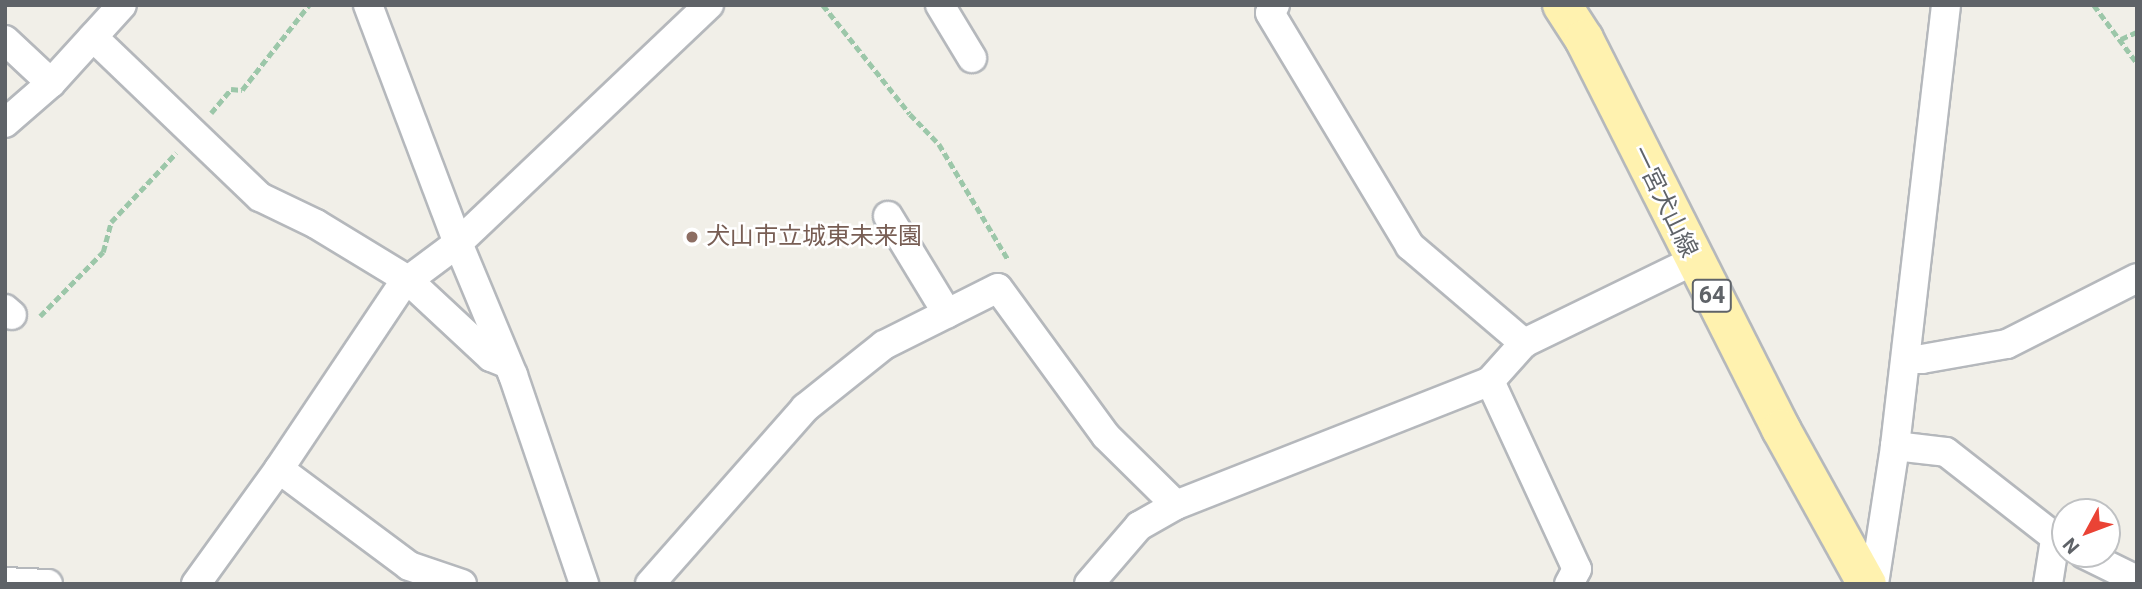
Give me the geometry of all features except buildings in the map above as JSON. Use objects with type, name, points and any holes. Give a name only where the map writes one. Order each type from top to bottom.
[{"type":"main road","name":"一宮犬山線","points":[[1562,5],[1584,39],[1693,261],[1780,429],[1867,584]]},
{"type":"street","points":[[5,123],[51,83],[122,5]]},
{"type":"street","points":[[368,5],[458,243],[508,364],[584,584]]},
{"type":"street","points":[[196,584],[279,469],[319,405],[408,280],[458,243],[709,5]]},
{"type":"street","points":[[940,5],[972,58]]},
{"type":"street","points":[[1275,5],[1270,13],[1410,246],[1524,343]]},
{"type":"street","points":[[1874,584],[1906,359],[1946,5]]},
{"type":"street","points":[[93,37],[260,197],[316,225],[408,280],[491,357],[508,364]]},
{"type":"street","points":[[5,40],[51,83]]},
{"type":"street","points":[[888,216],[947,313]]},
{"type":"street","points":[[1089,584],[1139,526],[1176,505],[1490,381],[1524,343],[1693,261]]},
{"type":"street","points":[[1906,359],[1922,359],[2007,344],[2137,278]]},
{"type":"street","points":[[650,584],[805,408],[884,345],[998,288],[1106,436],[1176,505]]},
{"type":"street","points":[[1490,381],[1577,569],[1569,584]]},
{"type":"street","points":[[1895,446],[1946,452],[2051,535]]},
{"type":"street","points":[[279,469],[409,566],[462,584]]},
{"type":"street","points":[[2113,568],[2137,580]]},
{"type":"street","points":[[5,582],[48,584]]},
{"type":"path","points":[[17,315],[103,252],[111,222],[194,134],[231,89],[242,90],[309,5]]},
{"type":"path","points":[[823,5],[910,114],[939,144],[1014,269],[998,288]]},
{"type":"path","points":[[2094,5],[2137,63]]},
{"type":"path","points":[[2121,40],[2137,32]]},
{"type":"place","name":"犬山市立城東未来園","points":[[692,237]]}]
